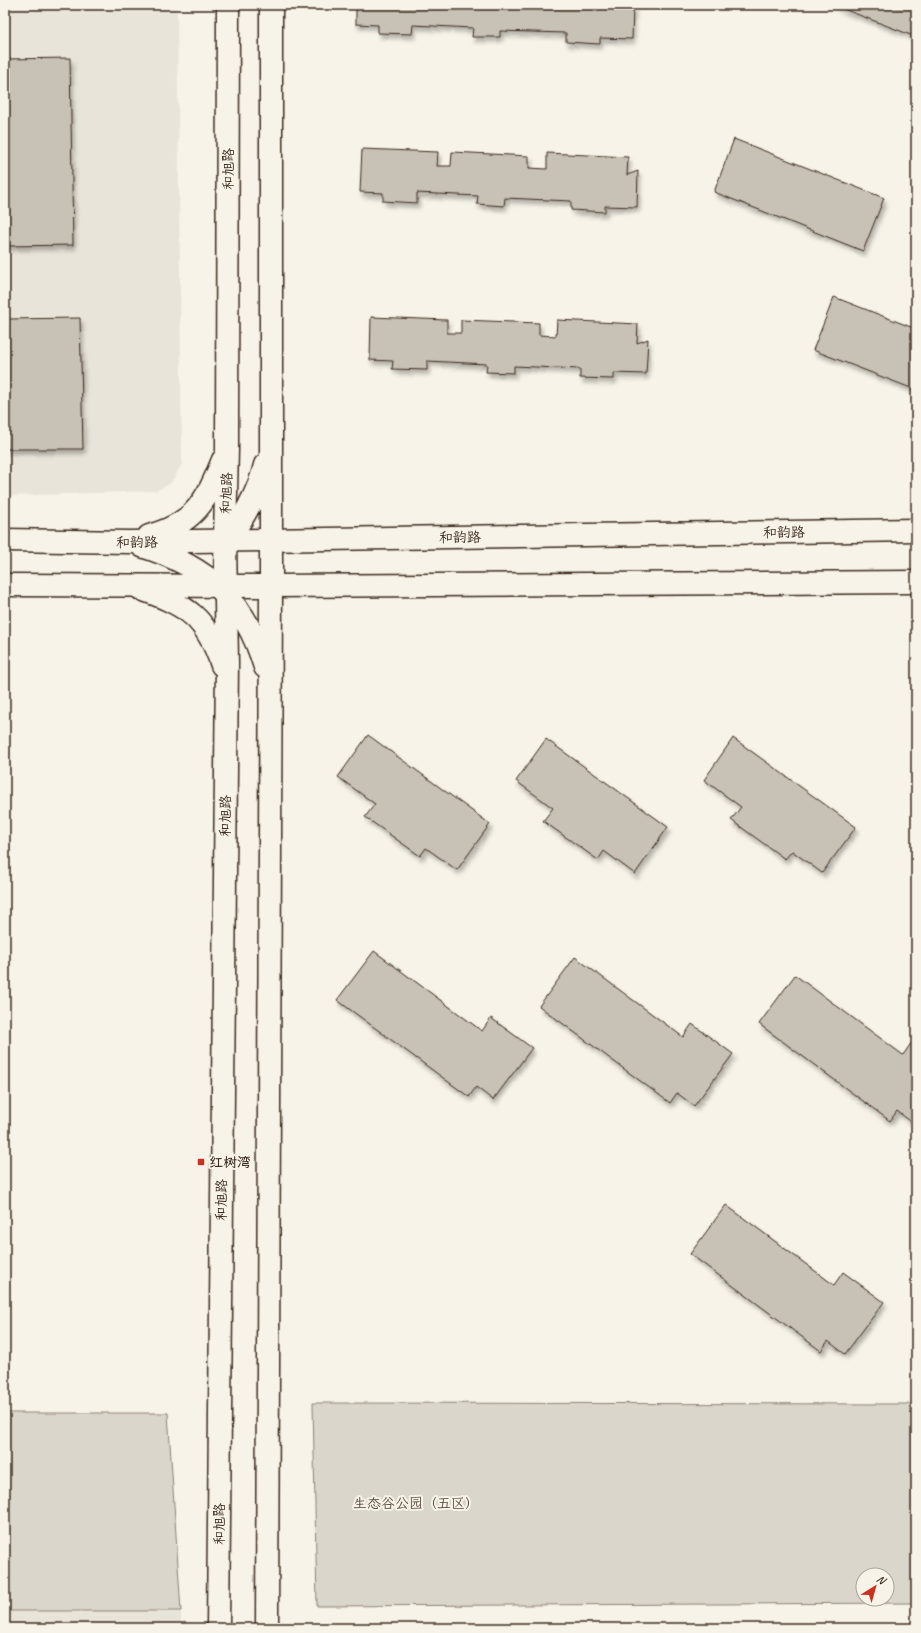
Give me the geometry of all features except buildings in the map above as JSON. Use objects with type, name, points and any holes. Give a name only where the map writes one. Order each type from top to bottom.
[{"type":"main road","name":"和旭路","points":[[218,1628],[227,680],[223,588],[227,448],[228,5]]},
{"type":"main road","points":[[267,1628],[271,586],[271,5]]},
{"type":"main road","points":[[131,585],[187,564],[225,540],[241,519],[264,472],[270,443]]},
{"type":"main road","points":[[130,542],[160,533],[190,517],[203,503],[227,448]]},
{"type":"main road","name":"和韵路","points":[[5,540],[130,542],[916,530]]},
{"type":"main road","points":[[130,542],[187,564],[223,588],[238,608],[252,632],[265,669],[270,695]]},
{"type":"main road","points":[[5,585],[131,585],[223,588],[271,586],[916,582]]},
{"type":"main road","points":[[131,585],[186,609],[201,622],[218,652],[227,680]]},
{"type":"shaded area","points":[[5,5],[177,5],[182,464],[171,483],[156,491],[5,496]]},
{"type":"shaded area","points":[[5,1611],[181,1611],[181,1628],[5,1628]]},
{"type":"green space","name":"生态谷公园（五区）","points":[[313,1403],[916,1404],[916,1603],[895,1603],[895,1567],[855,1567],[855,1603],[317,1606]]},
{"type":"green space","points":[[5,1413],[168,1413],[181,1611],[5,1611]]},
{"type":"place","name":"红树湾","points":[[201,1162]]}]
